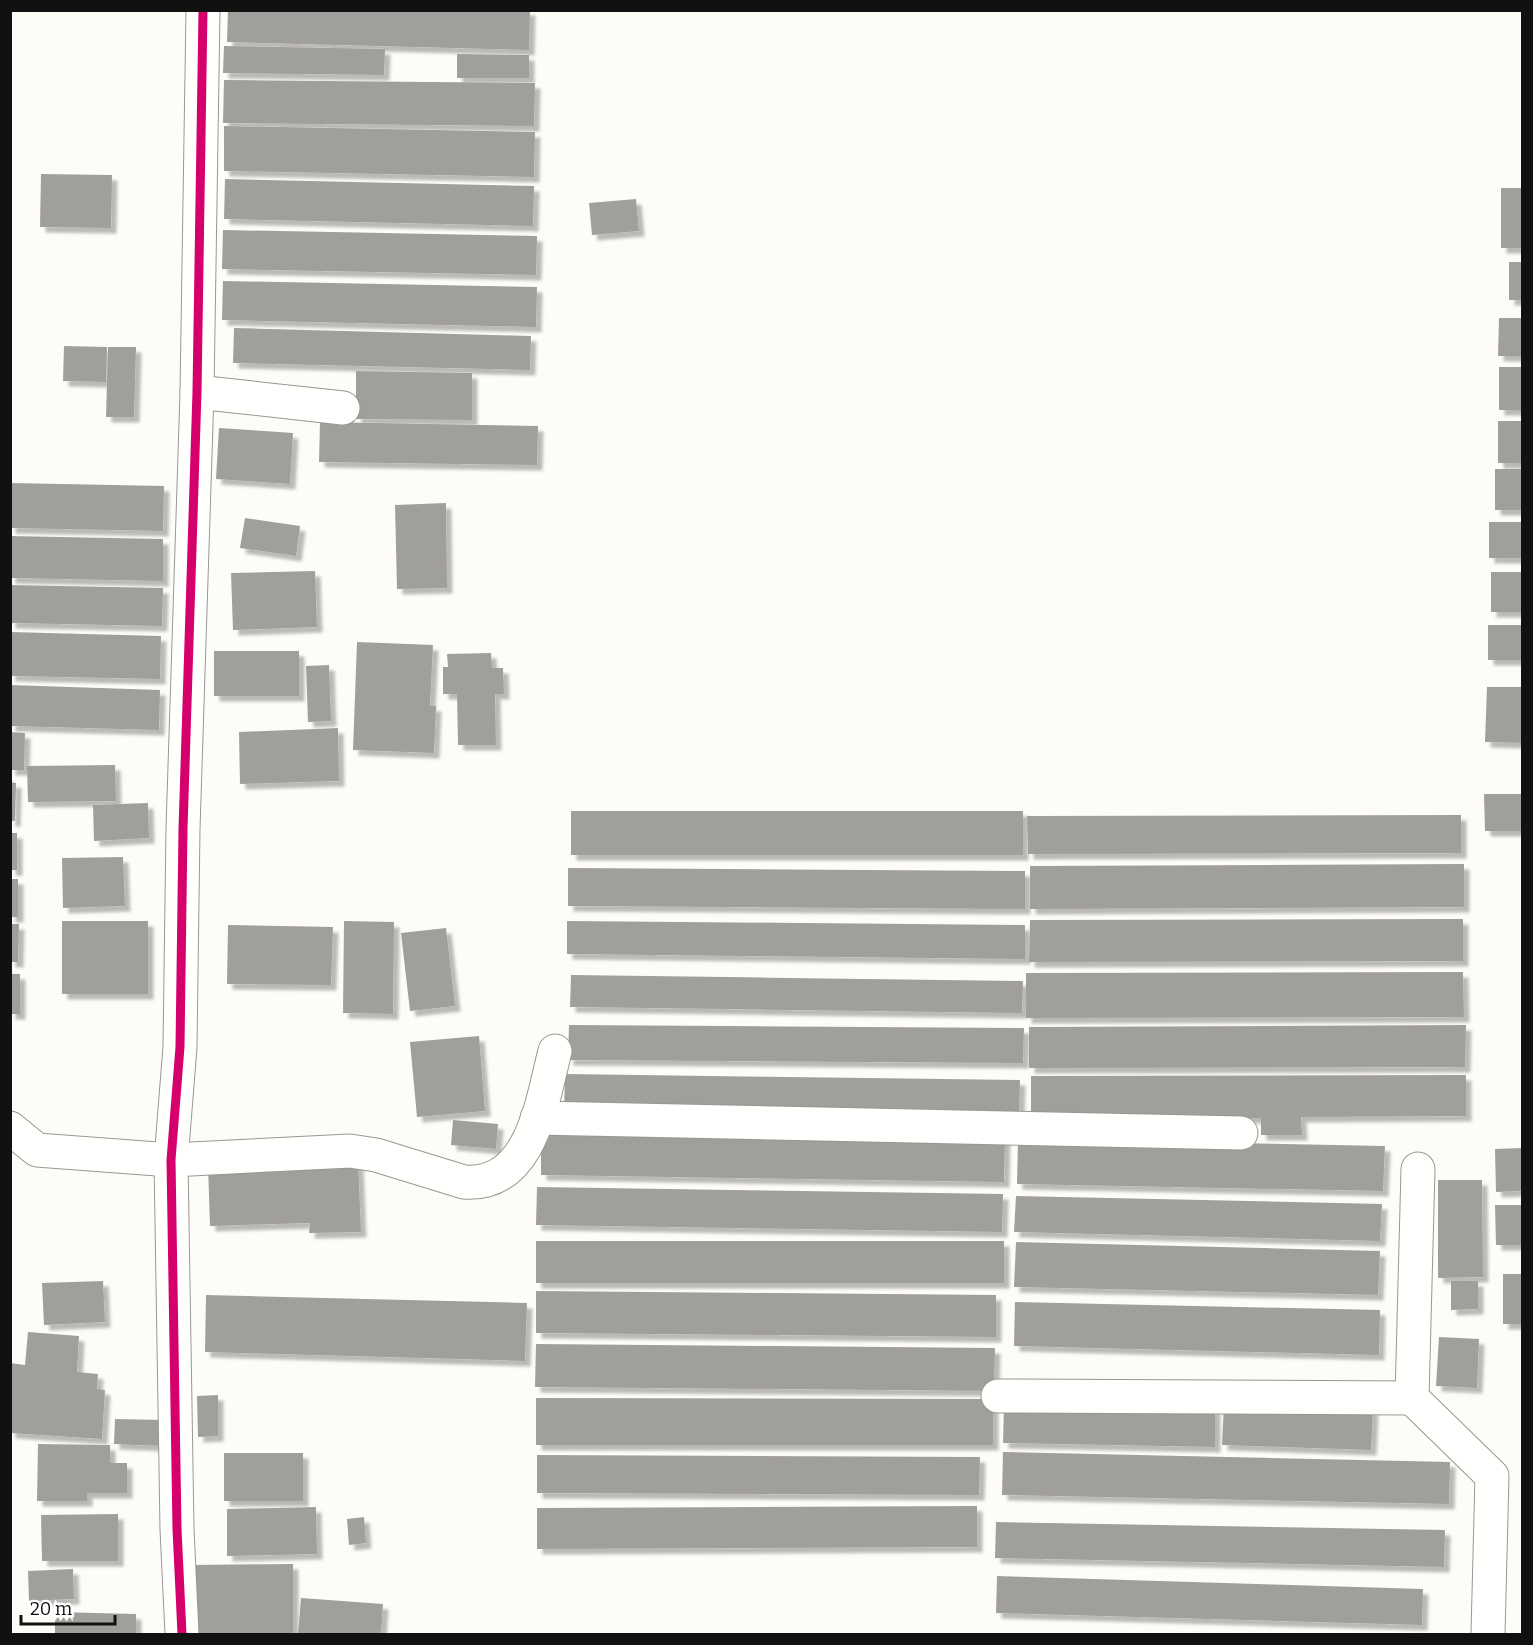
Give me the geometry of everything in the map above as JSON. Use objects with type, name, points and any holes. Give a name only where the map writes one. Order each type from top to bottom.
[{"type":"street","points":[[182,1635],[177,1529],[171,1160],[180,1047],[183,829],[197,392],[202,10]]},
{"type":"street","points":[[197,392],[343,408]]},
{"type":"street","points":[[10,1128],[37,1150],[171,1160],[350,1151],[376,1155],[464,1182],[477,1183],[490,1181],[513,1166],[523,1152],[537,1118],[555,1051]]},
{"type":"street","points":[[537,1118],[1241,1133]]},
{"type":"street","points":[[1412,1398],[1418,1169]]},
{"type":"street","points":[[998,1396],[1412,1398],[1492,1476],[1488,1635]]},
{"type":"building","points":[[228,10],[530,10],[529,50],[227,42]]},
{"type":"building","points":[[224,46],[385,49],[384,75],[223,73]]},
{"type":"building","points":[[457,54],[529,55],[529,78],[457,78]]},
{"type":"building","points":[[224,80],[535,83],[534,126],[223,123]]},
{"type":"building","points":[[224,126],[535,132],[534,177],[224,171]]},
{"type":"building","points":[[41,174],[112,175],[111,228],[40,227]]},
{"type":"building","points":[[225,179],[534,186],[533,226],[224,219]]},
{"type":"building","points":[[1501,188],[1522,188],[1522,248],[1501,248]]},
{"type":"building","points":[[636,199],[639,231],[592,235],[589,203]]},
{"type":"building","points":[[223,230],[537,236],[536,275],[222,269]]},
{"type":"building","points":[[1509,262],[1522,262],[1522,300],[1509,300]]},
{"type":"building","points":[[223,281],[537,287],[536,327],[222,320]]},
{"type":"building","points":[[1499,318],[1522,318],[1522,356],[1498,356]]},
{"type":"building","points":[[234,328],[531,336],[530,370],[233,363]]},
{"type":"building","points":[[64,346],[107,347],[106,382],[63,381]]},
{"type":"building","points":[[108,347],[136,347],[134,417],[106,417]]},
{"type":"building","points":[[1499,367],[1522,367],[1522,410],[1499,410]]},
{"type":"building","points":[[356,371],[472,373],[472,420],[356,419]]},
{"type":"building","points":[[1498,421],[1522,421],[1522,463],[1498,463]]},
{"type":"building","points":[[320,422],[538,426],[537,465],[319,462]]},
{"type":"building","points":[[219,428],[293,433],[290,484],[216,479]]},
{"type":"building","points":[[1495,469],[1522,469],[1522,510],[1495,510]]},
{"type":"building","points":[[10,483],[164,486],[163,531],[10,528]]},
{"type":"building","points":[[446,503],[447,588],[397,589],[395,505]]},
{"type":"building","points":[[245,518],[300,526],[296,556],[240,548]]},
{"type":"building","points":[[1489,522],[1522,522],[1522,558],[1489,558]]},
{"type":"building","points":[[10,536],[163,539],[163,581],[10,578]]},
{"type":"building","points":[[315,571],[317,627],[233,630],[231,573]]},
{"type":"building","points":[[1491,572],[1522,572],[1522,612],[1491,612]]},
{"type":"building","points":[[10,585],[163,588],[162,626],[10,623]]},
{"type":"building","points":[[1488,625],[1522,625],[1522,660],[1488,660]]},
{"type":"building","points":[[10,632],[161,636],[160,679],[10,676]]},
{"type":"building","points":[[357,642],[433,645],[430,706],[436,706],[434,753],[353,750]]},
{"type":"building","points":[[214,651],[299,651],[299,696],[214,696]]},
{"type":"building","points":[[491,653],[492,668],[503,668],[504,694],[495,694],[496,745],[458,745],[457,694],[443,694],[443,667],[448,667],[447,654]]},
{"type":"building","points":[[329,665],[331,721],[308,722],[306,666]]},
{"type":"building","points":[[10,685],[160,690],[159,730],[10,726]]},
{"type":"building","points":[[1487,687],[1522,687],[1522,743],[1485,742]]},
{"type":"building","points":[[338,728],[339,781],[240,784],[239,732]]},
{"type":"building","points":[[10,732],[25,733],[24,770],[10,770]]},
{"type":"building","points":[[115,765],[116,801],[28,802],[27,766]]},
{"type":"building","points":[[10,782],[16,783],[15,821],[10,821]]},
{"type":"building","points":[[1484,794],[1522,794],[1522,831],[1485,831]]},
{"type":"building","points":[[148,803],[149,838],[94,841],[93,805]]},
{"type":"building","points":[[571,811],[1023,811],[1023,855],[571,855]]},
{"type":"building","points":[[1461,815],[1461,853],[1028,854],[1027,816]]},
{"type":"building","points":[[10,833],[17,833],[17,870],[10,870]]},
{"type":"building","points":[[123,857],[125,906],[63,908],[62,858]]},
{"type":"building","points":[[1464,864],[1464,907],[1030,909],[1030,866]]},
{"type":"building","points":[[568,868],[1025,871],[1025,909],[568,906]]},
{"type":"building","points":[[10,879],[18,879],[18,917],[10,917]]},
{"type":"building","points":[[1463,919],[1463,961],[1029,962],[1030,920]]},
{"type":"building","points":[[62,921],[148,921],[148,994],[62,994]]},
{"type":"building","points":[[344,921],[394,922],[393,1014],[343,1013]]},
{"type":"building","points":[[567,921],[1025,925],[1025,959],[567,954]]},
{"type":"building","points":[[10,924],[19,924],[18,962],[10,962]]},
{"type":"building","points":[[228,925],[333,927],[331,985],[227,984]]},
{"type":"building","points":[[446,928],[455,1006],[410,1011],[401,933]]},
{"type":"building","points":[[1463,972],[1464,1017],[1026,1018],[1026,973]]},
{"type":"building","points":[[10,974],[20,974],[20,1014],[10,1014]]},
{"type":"building","points":[[571,975],[1023,981],[1022,1013],[570,1007]]},
{"type":"building","points":[[569,1025],[1024,1028],[1023,1063],[568,1060]]},
{"type":"building","points":[[1466,1025],[1465,1067],[1029,1068],[1029,1027]]},
{"type":"building","points":[[479,1036],[485,1111],[417,1117],[410,1042]]},
{"type":"building","points":[[565,1074],[1020,1080],[1019,1117],[564,1111]]},
{"type":"building","points":[[1466,1075],[1466,1116],[1301,1117],[1302,1135],[1261,1135],[1261,1118],[1031,1118],[1031,1076]]},
{"type":"building","points":[[453,1120],[498,1124],[496,1149],[451,1145]]},
{"type":"building","points":[[541,1128],[1005,1136],[1004,1182],[541,1175]]},
{"type":"building","points":[[1018,1139],[1385,1146],[1383,1191],[1017,1184]]},
{"type":"building","points":[[1522,1148],[1522,1191],[1496,1192],[1495,1149]]},
{"type":"building","points":[[358,1160],[361,1232],[309,1233],[310,1223],[210,1226],[208,1165]]},
{"type":"building","points":[[1438,1180],[1482,1180],[1483,1277],[1438,1278]]},
{"type":"building","points":[[537,1187],[1003,1194],[1002,1232],[536,1225]]},
{"type":"building","points":[[1016,1196],[1382,1204],[1380,1241],[1014,1232]]},
{"type":"building","points":[[1495,1205],[1522,1205],[1522,1245],[1496,1245]]},
{"type":"building","points":[[536,1241],[1004,1241],[1004,1283],[536,1283]]},
{"type":"building","points":[[1016,1242],[1380,1251],[1378,1295],[1014,1287]]},
{"type":"building","points":[[1503,1274],[1522,1274],[1522,1324],[1503,1324]]},
{"type":"building","points":[[103,1281],[105,1322],[44,1325],[42,1283]]},
{"type":"building","points":[[1451,1281],[1478,1281],[1478,1309],[1451,1310]]},
{"type":"building","points":[[536,1291],[996,1295],[996,1337],[536,1333]]},
{"type":"building","points":[[206,1295],[527,1303],[525,1361],[205,1352]]},
{"type":"building","points":[[1015,1302],[1380,1310],[1379,1355],[1014,1346]]},
{"type":"building","points":[[28,1332],[79,1336],[77,1372],[98,1374],[97,1389],[105,1390],[102,1439],[10,1433],[10,1363],[25,1365]]},
{"type":"building","points":[[1439,1337],[1479,1339],[1477,1388],[1436,1386]]},
{"type":"building","points":[[536,1344],[995,1348],[994,1391],[535,1387]]},
{"type":"building","points":[[218,1395],[218,1436],[198,1437],[197,1396]]},
{"type":"building","points":[[536,1398],[993,1399],[993,1445],[536,1445]]},
{"type":"building","points":[[1224,1403],[1373,1409],[1371,1450],[1222,1445]]},
{"type":"building","points":[[1004,1404],[1215,1408],[1215,1447],[1003,1443]]},
{"type":"building","points":[[115,1419],[163,1420],[162,1446],[114,1444]]},
{"type":"building","points":[[38,1444],[110,1445],[110,1463],[127,1463],[127,1493],[87,1493],[87,1501],[37,1501]]},
{"type":"building","points":[[1003,1452],[1450,1462],[1449,1504],[1002,1495]]},
{"type":"building","points":[[224,1453],[303,1453],[303,1501],[224,1501]]},
{"type":"building","points":[[537,1455],[980,1457],[979,1495],[537,1493]]},
{"type":"building","points":[[977,1506],[977,1547],[537,1549],[537,1508]]},
{"type":"building","points":[[316,1507],[317,1554],[227,1556],[227,1509]]},
{"type":"building","points":[[118,1514],[118,1561],[42,1561],[41,1515]]},
{"type":"building","points":[[364,1517],[366,1543],[349,1545],[347,1519]]},
{"type":"building","points":[[996,1522],[1445,1530],[1444,1567],[995,1558]]},
{"type":"building","points":[[293,1564],[293,1634],[190,1634],[190,1565]]},
{"type":"building","points":[[73,1569],[74,1599],[29,1601],[28,1571]]},
{"type":"building","points":[[997,1576],[1423,1589],[1422,1625],[996,1613]]},
{"type":"building","points":[[301,1598],[383,1604],[381,1634],[298,1634]]},
{"type":"building","points":[[55,1612],[136,1614],[136,1634],[55,1634]]},
{"type":"cycle path","points":[[182,1634],[177,1529],[171,1160],[180,1047],[183,829],[197,392],[203,10]]}]
